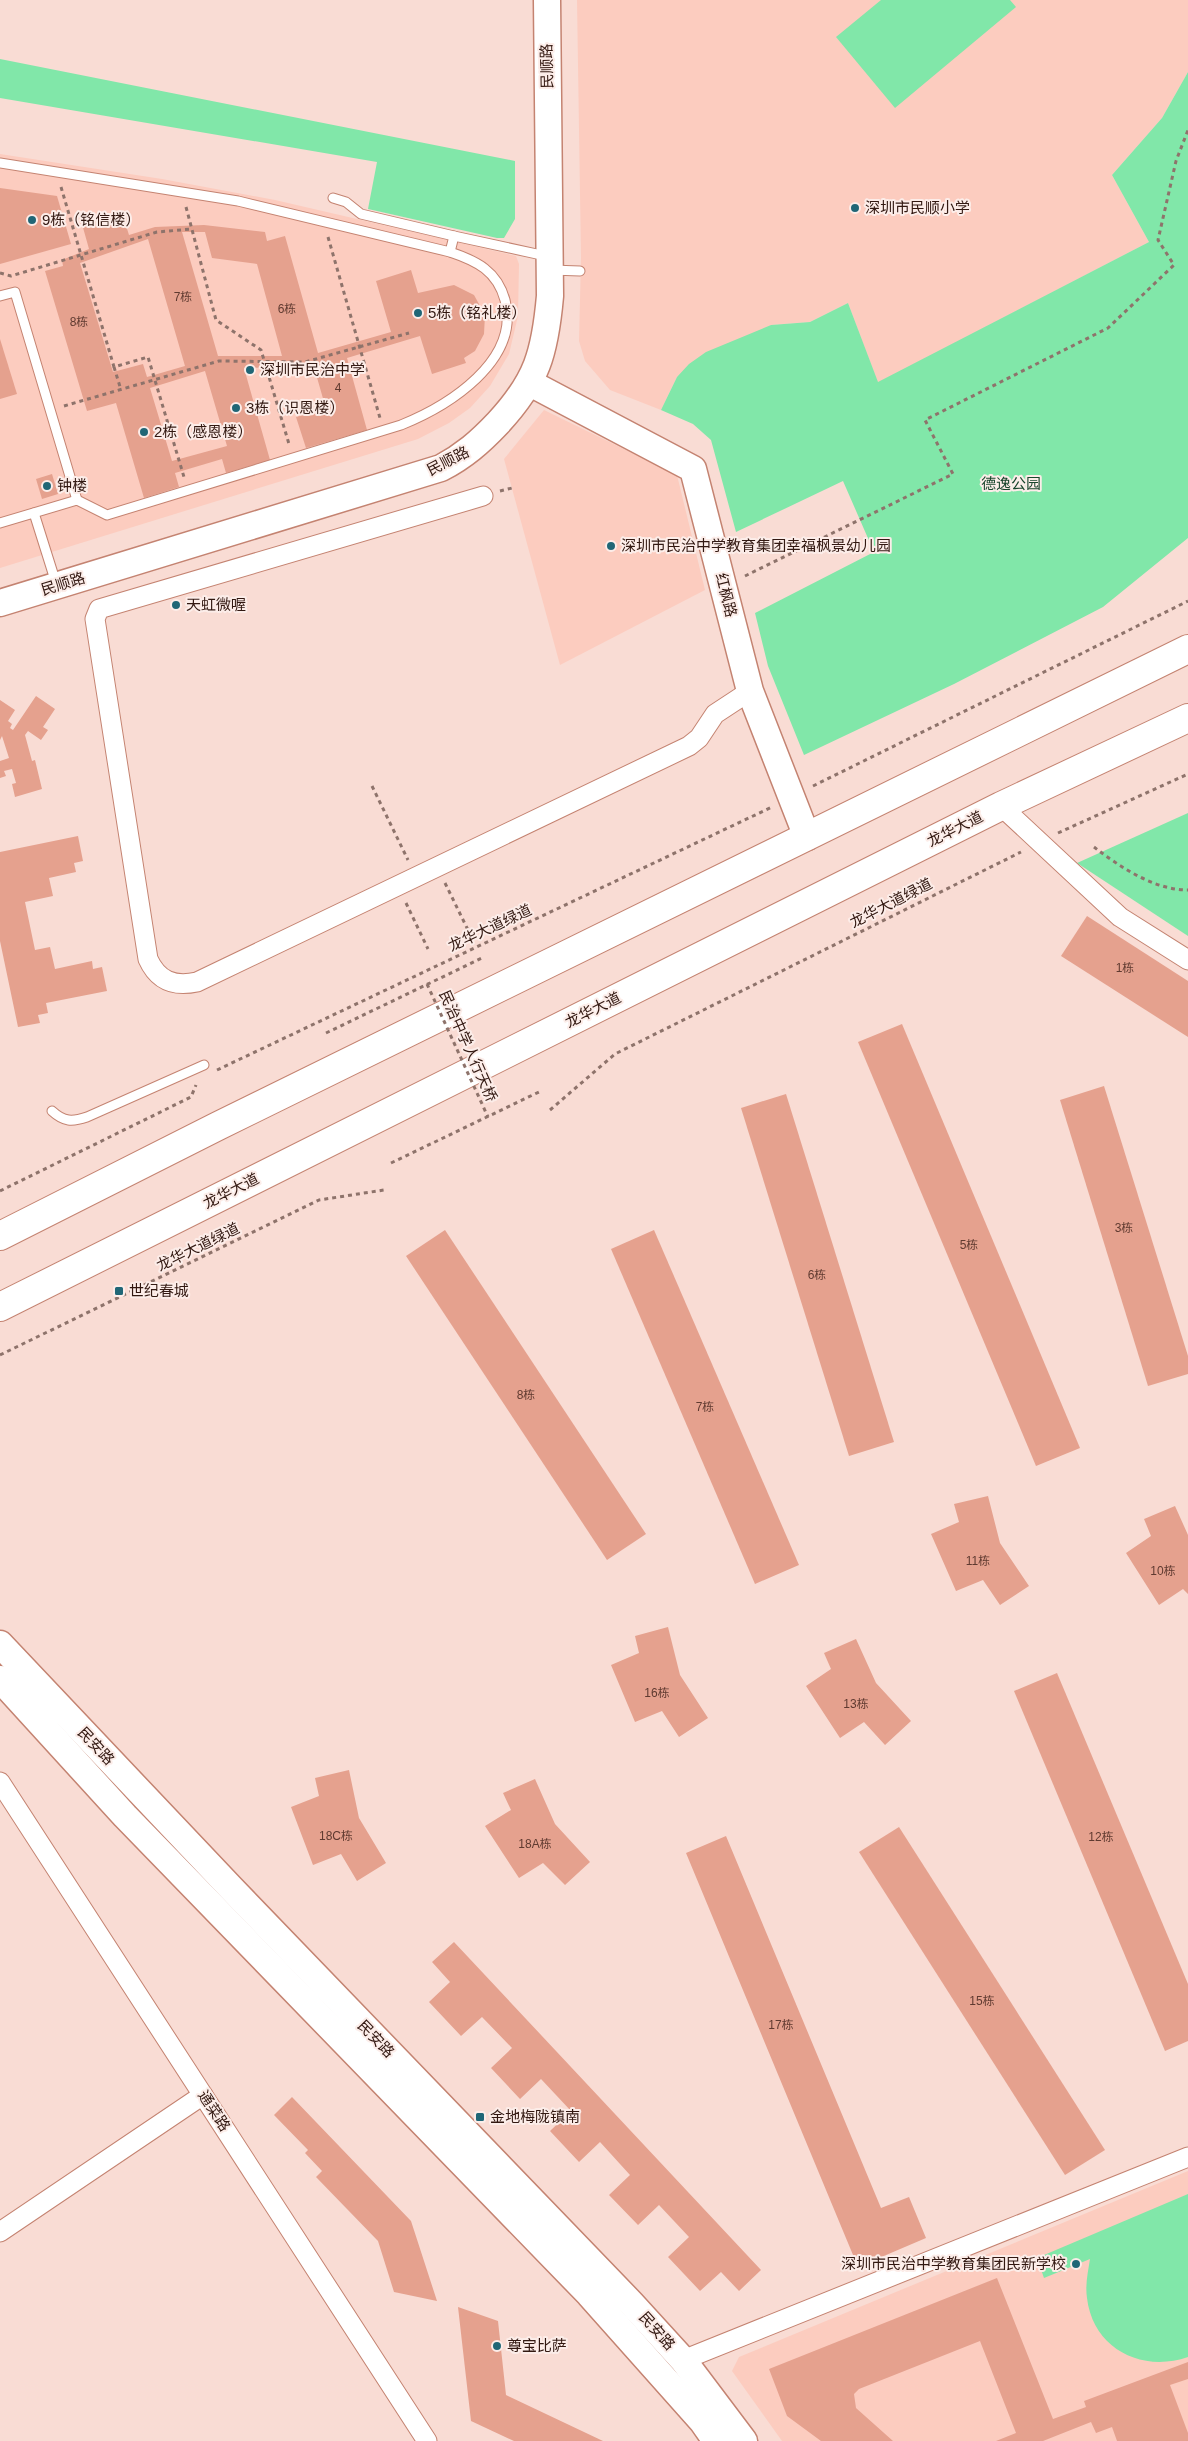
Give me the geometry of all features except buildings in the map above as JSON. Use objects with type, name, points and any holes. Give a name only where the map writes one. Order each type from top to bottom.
[{"type":"main road","name":"民顺路","points":[[0,603],[441,468],[479,443],[516,402],[530,383],[539,360],[548,323],[550,263],[547,0]]},
{"type":"main road","name":"红枫路","points":[[530,383],[693,469],[750,690],[807,836]]},
{"type":"main road","points":[[0,1236],[1188,649]]},
{"type":"main road","name":"龙华大道","points":[[0,1307],[1001,806],[1188,718]]},
{"type":"main road","name":"民安路","points":[[0,1644],[236,1894],[631,2303],[683,2360],[744,2441]]},
{"type":"main road","name":"民安路","points":[[0,1679],[125,1816],[589,2294],[702,2421],[716,2441]]},
{"type":"street","points":[[483,496],[103,606],[96,614],[148,959],[158,975],[173,983],[186,984],[198,982],[438,867],[689,746],[699,738],[715,714],[750,690]]},
{"type":"street","points":[[1001,806],[1120,916],[1188,960]]},
{"type":"street","name":"通菜路","points":[[0,1782],[427,2441]]},
{"type":"street","points":[[0,2232],[203,2094]]},
{"type":"street","points":[[683,2360],[1188,2158]]},
{"type":"lane","points":[[0,163],[238,201],[450,252],[486,268],[502,291],[507,308],[507,327],[499,350],[475,380],[451,400],[429,414],[383,431],[107,515],[77,500],[0,523]]},
{"type":"lane","points":[[333,198],[346,202],[361,214],[454,236],[580,271]]},
{"type":"lane","points":[[450,252],[454,236]]},
{"type":"lane","points":[[0,296],[15,292],[77,500]]},
{"type":"lane","points":[[34,513],[57,586]]},
{"type":"lane","points":[[52,1111],[61,1119],[74,1121],[204,1065]]},
{"type":"path","points":[[740,578],[953,474],[925,420],[1108,328],[1174,265],[1158,240],[1176,161],[1188,130]]},
{"type":"path","points":[[56,172],[121,390]]},
{"type":"path","points":[[182,192],[216,320],[261,350],[294,458]]},
{"type":"path","points":[[323,221],[383,431]]},
{"type":"path","points":[[0,273],[11,276],[157,232],[192,229]]},
{"type":"path","points":[[50,410],[219,361],[305,362],[408,333]]},
{"type":"path","points":[[114,367],[148,356],[188,490]]},
{"type":"path","points":[[807,788],[1188,601]]},
{"type":"path","points":[[1063,831],[1188,774]]},
{"type":"path","points":[[372,786],[416,877]]},
{"type":"path","name":"龙华大道绿道","points":[[214,1072],[776,805]]},
{"type":"path","points":[[1094,847],[1135,874],[1180,890],[1188,890]]},
{"type":"path","name":"龙华大道绿道","points":[[550,1110],[615,1054],[1013,855]]},
{"type":"path","points":[[438,867],[468,930]]},
{"type":"path","points":[[398,886],[428,949]]},
{"type":"path","points":[[326,1033],[482,958]]},
{"type":"path","name":"民治中学人行天桥","points":[[427,984],[488,1117]]},
{"type":"path","points":[[0,1191],[192,1098],[198,1080]]},
{"type":"path","points":[[391,1163],[541,1091]]},
{"type":"path","name":"龙华大道绿道","points":[[0,1355],[320,1200],[384,1190]]},
{"type":"shaded area","name":"深圳市民顺小学","points":[[577,0],[1188,0],[1188,72],[1162,118],[1112,175],[1149,242],[878,383],[848,303],[810,322],[771,325],[677,377],[661,410],[610,390],[585,361],[579,341],[581,258]]},
{"type":"shaded area","name":"深圳市民治中学","points":[[0,154],[162,179],[275,200],[516,256],[519,264],[518,316],[509,354],[490,386],[470,408],[449,423],[418,439],[0,568]]},
{"type":"shaded area","name":"深圳市民治中学教育集团幸福枫景幼儿园","points":[[544,410],[677,475],[705,590],[560,665],[504,459]]},
{"type":"shaded area","name":"深圳市民治中学教育集团民新学校","points":[[1188,2171],[1188,2441],[782,2441],[732,2371],[739,2357]]},
{"type":"green space","points":[[881,0],[1010,0],[1016,7],[895,108],[836,37]]},
{"type":"green space","points":[[0,59],[515,161],[515,219],[504,238],[497,238],[368,209],[377,162],[0,98]]},
{"type":"green space","name":"德逸公园","points":[[1188,72],[1188,538],[1103,607],[954,684],[804,755],[768,666],[755,613],[874,552],[843,481],[736,532],[711,440],[693,424],[661,410],[677,377],[689,364],[706,352],[771,325],[810,322],[848,303],[878,382],[1149,242],[1112,175],[1162,118]]},
{"type":"green space","points":[[1188,813],[1188,936],[1077,863]]},
{"type":"green space","points":[[1188,2194],[1188,2357],[1154,2362],[1137,2359],[1122,2353],[1109,2343],[1099,2331],[1091,2316],[1086,2288],[1090,2259],[1044,2278],[1037,2258]]},
{"type":"place","name":"深圳市民顺小学","points":[[855,208]]},
{"type":"place","name":"9栋（铭信楼）","points":[[32,220]]},
{"type":"place","name":"5栋（铭礼楼）","points":[[418,313]]},
{"type":"place","name":"深圳市民治中学","points":[[250,370]]},
{"type":"place","name":"3栋（识恩楼）","points":[[236,408]]},
{"type":"place","name":"2栋（感恩楼）","points":[[144,432]]},
{"type":"place","name":"钟楼","points":[[47,486]]},
{"type":"place","name":"深圳市民治中学教育集团幸福枫景幼儿园","points":[[611,546]]},
{"type":"place","name":"天虹微喔","points":[[176,605]]},
{"type":"place","name":"世纪春城","points":[[119,1291]]},
{"type":"place","name":"金地梅陇镇南","points":[[480,2117]]},
{"type":"place","name":"深圳市民治中学教育集团民新学校","points":[[1076,2264]]},
{"type":"place","name":"尊宝比萨","points":[[497,2346]]}]
